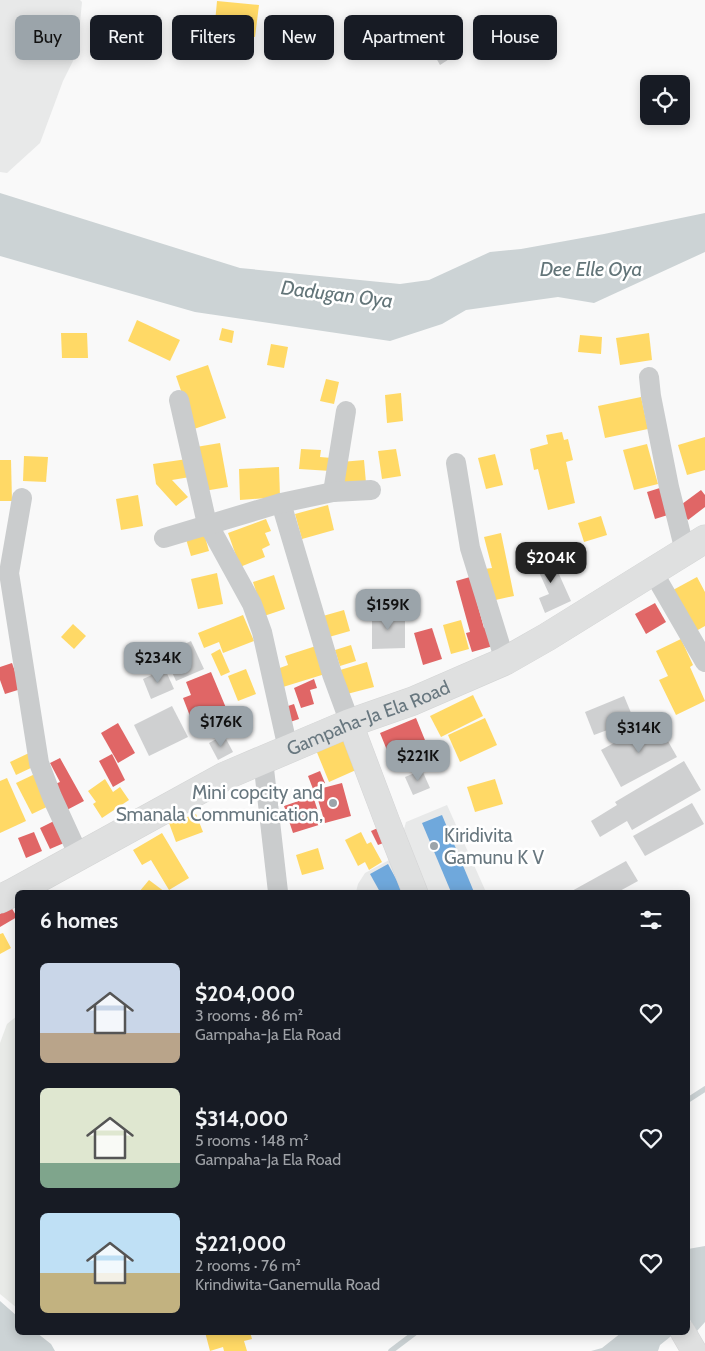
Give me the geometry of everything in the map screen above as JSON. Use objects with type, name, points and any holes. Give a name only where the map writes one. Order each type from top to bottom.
[{"type":"highway","name":"Gampaha-Ja Ela Road","points":[[0,898],[226,776],[350,723],[413,701],[504,661],[695,545]]},
{"type":"main road","points":[[350,723],[414,890]]},
{"type":"street","points":[[649,377],[650,396],[668,487],[695,545]]},
{"type":"street","points":[[179,400],[207,524],[214,533],[252,604],[262,632],[288,749]]},
{"type":"street","points":[[333,492],[346,412]]},
{"type":"street","points":[[456,463],[470,548],[504,661]]},
{"type":"street","points":[[164,538],[281,503],[333,492],[371,490]]},
{"type":"street","points":[[22,498],[9,573],[39,763],[79,856]]},
{"type":"street","points":[[281,503],[332,674],[350,723]]},
{"type":"street","points":[[653,572],[705,662]]},
{"type":"street","points":[[263,760],[278,890]]},
{"type":"shaded area","points":[[0,0],[80,0],[82,2],[80,22],[80,15],[15,15],[15,60],[74,60],[63,81],[40,143],[7,173],[0,172]]},
{"type":"shaded area","name":"Kiridivita Gamunu K V","points":[[447,805],[485,890],[356,890],[365,873],[404,852],[401,840],[406,822]]},
{"type":"shaded area","points":[[15,1018],[15,1306],[0,1294],[0,1043],[7,1024]]},
{"type":"water","name":"Dee Elle Oya","points":[[0,193],[240,268],[400,284],[429,280],[490,252],[521,249],[604,234],[705,213],[705,252],[594,303],[558,297],[466,310],[442,324],[390,341],[195,312],[0,256]]},
{"type":"water","points":[[705,1246],[705,1322],[697,1331],[690,1320],[690,1249]]},
{"type":"water","points":[[0,1301],[15,1314],[15,1335],[40,1335],[51,1344],[55,1351],[0,1351]]},
{"type":"water","points":[[618,1335],[672,1335],[660,1345],[658,1351],[591,1351],[602,1348]]},
{"type":"building: Homes","points":[[217,1],[259,5],[255,37],[254,15],[216,15]]},
{"type":"building: Homes","points":[[137,320],[180,340],[170,361],[128,341]]},
{"type":"building: Homes","points":[[222,328],[234,331],[232,343],[219,340]]},
{"type":"building: Homes","points":[[61,333],[87,333],[88,358],[62,358]]},
{"type":"building: Homes","points":[[649,333],[652,360],[620,365],[616,338]]},
{"type":"building: Homes","points":[[580,335],[602,337],[601,354],[578,352]]},
{"type":"building: Homes","points":[[271,344],[288,347],[284,368],[267,365]]},
{"type":"building: Homes","points":[[208,365],[226,418],[194,429],[176,376]]},
{"type":"building: Homes","points":[[326,379],[339,382],[334,404],[320,401]]},
{"type":"building: Homes","points":[[401,393],[403,421],[387,423],[385,395]]},
{"type":"building: Homes","points":[[641,397],[648,429],[605,438],[598,406]]},
{"type":"building: Homes","points":[[562,432],[564,440],[568,439],[573,460],[566,462],[575,503],[548,510],[538,469],[534,470],[530,449],[548,444],[546,435]]},
{"type":"building: Homes","points":[[705,437],[705,470],[687,475],[678,445]]},
{"type":"building: Homes","points":[[220,443],[228,487],[204,491],[196,447]]},
{"type":"building: Homes","points":[[647,444],[658,484],[634,490],[623,450]]},
{"type":"building: Homes","points":[[301,449],[321,450],[320,457],[332,458],[331,471],[299,469]]},
{"type":"building: Homes","points":[[396,449],[401,476],[382,479],[378,451]]},
{"type":"building: Homes","points":[[495,454],[503,485],[486,489],[478,458]]},
{"type":"building: Homes","points":[[24,456],[48,457],[46,482],[23,481]]},
{"type":"building: Homes","points":[[187,459],[190,477],[172,480],[188,497],[176,506],[156,484],[153,464]]},
{"type":"building: Homes","points":[[0,460],[11,460],[12,501],[0,501]]},
{"type":"building: Homes","points":[[364,460],[366,483],[343,485],[341,462]]},
{"type":"building: Homes","points":[[279,467],[280,497],[240,500],[239,469]]},
{"type":"building: Homes","points":[[138,495],[143,526],[121,530],[116,499]]},
{"type":"building: Homes","points":[[328,505],[334,530],[302,539],[295,514]]},
{"type":"building: Homes","points":[[601,516],[607,535],[584,542],[578,523]]},
{"type":"building: Homes","points":[[266,519],[271,531],[265,533],[270,545],[262,549],[265,557],[240,567],[228,533]]},
{"type":"building: Homes","points":[[204,533],[209,551],[191,556],[186,539]]},
{"type":"building: Homes","points":[[501,533],[514,596],[491,601],[484,569],[492,568],[484,537]]},
{"type":"building: Homes","points":[[217,573],[223,604],[198,609],[191,579]]},
{"type":"building: Homes","points":[[274,575],[285,609],[264,616],[253,582]]},
{"type":"building: Homes","points":[[697,577],[705,592],[705,626],[696,631],[673,590]]},
{"type":"building: Homes","points":[[344,610],[350,631],[329,637],[323,616]]},
{"type":"building: Homes","points":[[243,615],[254,641],[223,653],[219,642],[204,648],[198,633]]},
{"type":"building: Homes","points":[[461,620],[469,649],[451,654],[443,625]]},
{"type":"building: Homes","points":[[73,624],[86,636],[74,649],[61,637]]},
{"type":"building: Homes","points":[[681,639],[693,665],[690,667],[705,701],[676,715],[659,680],[668,676],[656,651]]},
{"type":"building: Homes","points":[[351,645],[356,661],[340,666],[335,650]]},
{"type":"building: Homes","points":[[316,646],[325,674],[283,687],[277,669],[288,665],[285,656]]},
{"type":"building: Homes","points":[[220,649],[230,672],[221,676],[211,654]]},
{"type":"building: Homes","points":[[367,662],[374,687],[347,694],[340,670]]},
{"type":"building: Homes","points":[[246,669],[256,694],[238,701],[228,676]]},
{"type":"building: Homes","points":[[473,695],[483,716],[441,737],[430,716]]},
{"type":"building: Homes","points":[[485,718],[497,745],[460,762],[448,735]]},
{"type":"building: Homes","points":[[343,739],[356,770],[329,782],[316,750]]},
{"type":"building: Homes","points":[[29,753],[35,766],[16,775],[10,762]]},
{"type":"building: Homes","points":[[37,773],[53,804],[32,814],[16,783]]},
{"type":"building: Homes","points":[[7,778],[26,821],[0,833],[0,781]]},
{"type":"building: Homes","points":[[105,779],[113,792],[120,787],[129,800],[102,818],[93,804],[96,802],[88,791]]},
{"type":"building: Homes","points":[[495,779],[503,804],[475,812],[467,787]]},
{"type":"building: Homes","points":[[196,814],[203,832],[176,842],[169,823]]},
{"type":"building: Homes","points":[[361,832],[367,844],[371,842],[382,862],[369,870],[365,862],[358,866],[345,840]]},
{"type":"building: Homes","points":[[162,833],[189,878],[169,890],[151,860],[142,865],[133,850]]},
{"type":"building: Homes","points":[[318,848],[324,869],[302,875],[296,855]]},
{"type":"building: Homes","points":[[149,880],[162,890],[141,890]]},
{"type":"building: Homes","points":[[3,933],[11,948],[0,954],[0,934]]},
{"type":"building: Homes","points":[[206,1335],[251,1335],[252,1339],[244,1341],[247,1351],[224,1351],[223,1347],[210,1351]]},
{"type":"building: Shops","points":[[663,487],[671,514],[655,519],[647,492]]},
{"type":"building: Shops","points":[[701,490],[705,495],[705,507],[688,520],[678,507]]},
{"type":"building: Shops","points":[[470,577],[484,628],[488,627],[493,646],[472,652],[466,633],[470,632],[456,581]]},
{"type":"building: Shops","points":[[655,603],[666,622],[646,634],[635,614]]},
{"type":"building: Shops","points":[[432,628],[442,659],[423,665],[414,633]]},
{"type":"building: Shops","points":[[12,663],[21,689],[5,694],[0,680],[0,667]]},
{"type":"building: Shops","points":[[211,672],[229,715],[195,729],[183,698],[191,695],[186,682]]},
{"type":"building: Shops","points":[[314,679],[317,688],[310,690],[314,704],[301,708],[294,688]]},
{"type":"building: Shops","points":[[294,704],[299,719],[287,723],[282,708]]},
{"type":"building: Shops","points":[[416,718],[427,745],[430,743],[438,763],[428,767],[425,758],[395,770],[380,733]]},
{"type":"building: Shops","points":[[118,723],[135,753],[118,763],[101,733]]},
{"type":"building: Shops","points":[[112,754],[125,780],[113,787],[99,761]]},
{"type":"building: Shops","points":[[60,758],[84,801],[63,812],[50,786],[60,782],[50,763]]},
{"type":"building: Shops","points":[[320,771],[325,783],[313,789],[308,776]]},
{"type":"building: Shops","name":"Mini copcity and Smanala Communication,","points":[[342,783],[351,816],[325,823],[315,790]]},
{"type":"building: Shops","points":[[313,796],[322,824],[293,833],[284,806]]},
{"type":"building: Shops","points":[[54,821],[64,843],[50,849],[40,828]]},
{"type":"building: Shops","points":[[380,827],[386,842],[378,845],[371,831]]},
{"type":"building: Shops","points":[[34,832],[42,851],[26,858],[18,838]]},
{"type":"building: Shops","points":[[11,907],[15,914],[15,918],[0,927],[0,914]]},
{"type":"building: Schools","points":[[442,815],[473,890],[450,890],[422,823]]},
{"type":"building: Schools","points":[[388,864],[402,890],[379,890],[370,874]]},
{"type":"building: Other","points":[[437,60],[448,60],[440,65]]},
{"type":"building: Other","points":[[549,552],[571,601],[545,613],[539,598],[549,594],[533,559]]},
{"type":"building: Other","points":[[372,614],[405,614],[405,648],[372,649]]},
{"type":"building: Other","points":[[191,641],[204,669],[176,681],[164,654]]},
{"type":"building: Other","points":[[165,669],[174,689],[151,699],[143,679]]},
{"type":"building: Other","points":[[624,696],[634,720],[594,735],[585,712]]},
{"type":"building: Other","points":[[172,706],[188,737],[149,756],[134,725]]},
{"type":"building: Other","points":[[656,720],[677,757],[621,787],[601,750]]},
{"type":"building: Other","points":[[224,735],[233,752],[218,760],[209,743]]},
{"type":"building: Other","points":[[684,761],[701,790],[632,830],[627,821],[600,837],[591,821],[617,805],[615,802]]},
{"type":"building: Other","points":[[422,770],[430,788],[413,795],[405,777]]},
{"type":"building: Other","points":[[692,803],[704,824],[645,856],[633,836]]},
{"type":"building: Other","points":[[626,861],[638,881],[622,890],[574,890]]},
{"type":"waterway","points":[[690,1099],[705,1089]]},
{"type":"waterway","points":[[391,1351],[412,1335]]},
{"type":"place","name":"Mini copcity and Smanala Communication,","points":[[333,803]]},
{"type":"place","name":"Kiridivita Gamunu K V","points":[[434,846]]},
{"type":"water label","name":"Dadugan Oya","points":[[337,294]]}]
